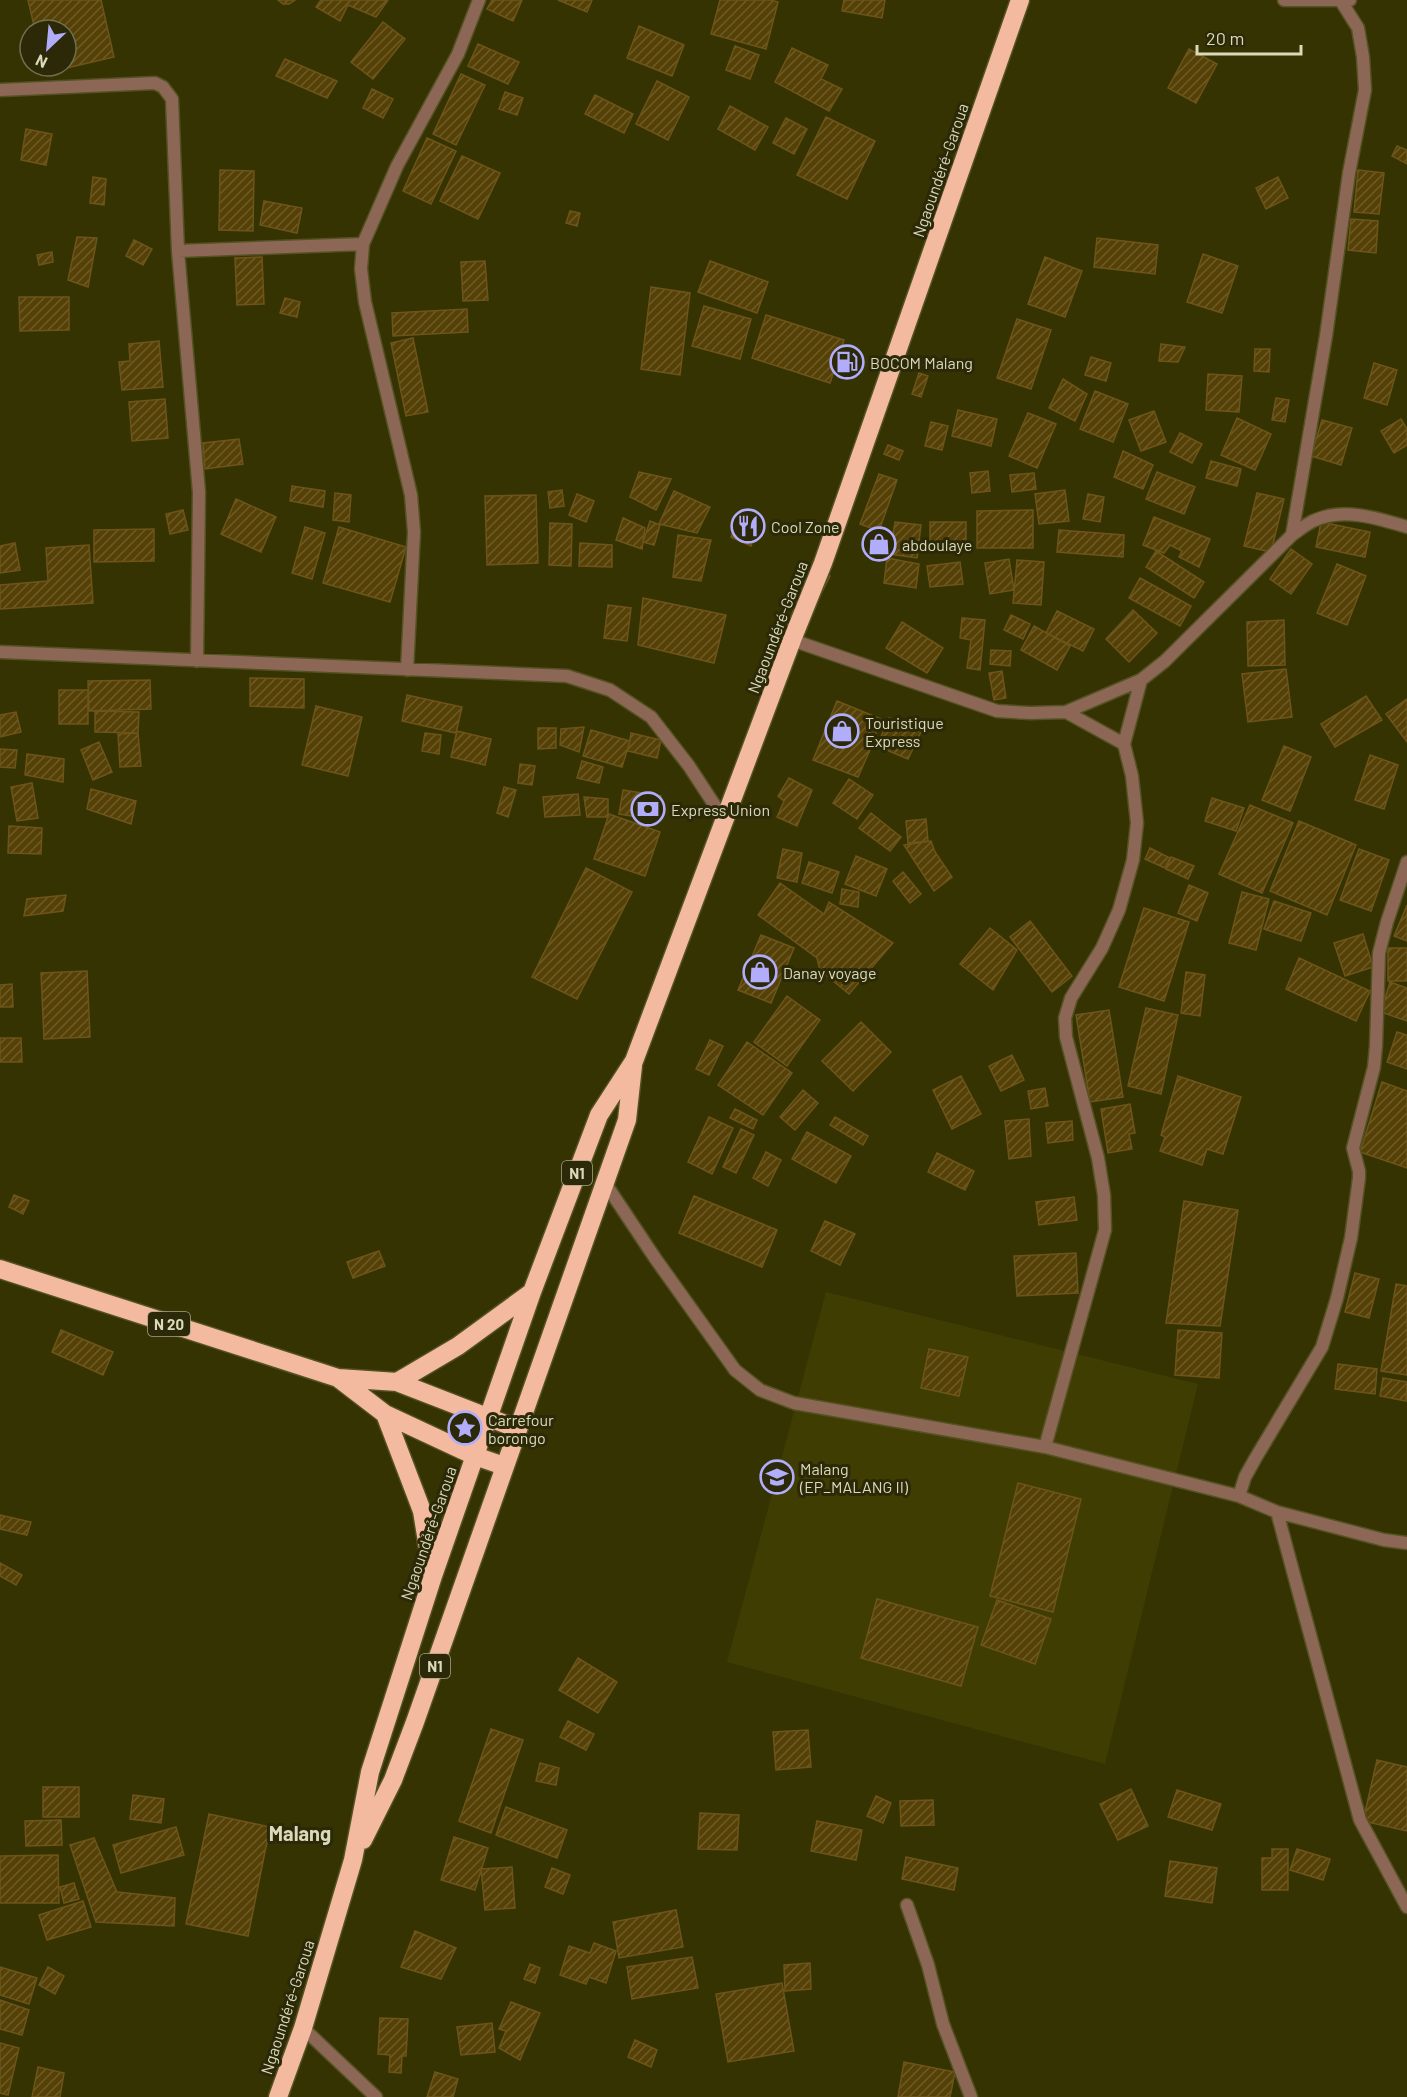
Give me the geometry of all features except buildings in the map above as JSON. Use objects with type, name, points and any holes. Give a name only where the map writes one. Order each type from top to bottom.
[{"type":"highway","name":"Ngaoundéré-Garoua","points":[[278,2097],[303,2028],[353,1860],[370,1772],[433,1576],[532,1292],[599,1115],[634,1060],[823,563],[1020,0]]},
{"type":"highway","name":"Ngaoundéré-Garoua","points":[[353,1860],[393,1780],[627,1120],[634,1060]]},
{"type":"highway","name":"N 20","points":[[0,1269],[338,1378],[397,1382],[518,1429]]},
{"type":"highway","points":[[397,1382],[458,1346],[532,1292]]},
{"type":"highway","name":"N 20","points":[[338,1378],[385,1414],[475,1456],[504,1466]]},
{"type":"highway","points":[[385,1414],[422,1511],[433,1576]]},
{"type":"street","points":[[407,670],[414,532],[411,495],[365,302],[361,269],[363,244],[397,166],[458,54],[479,0]]},
{"type":"street","points":[[1284,0],[1346,0],[1358,28],[1365,90],[1292,534]]},
{"type":"street","points":[[0,90],[155,83],[163,87],[172,99],[178,251],[199,492],[197,661]]},
{"type":"street","points":[[178,251],[363,244]]},
{"type":"street","points":[[792,640],[997,711],[1066,712],[1141,680],[1165,661],[1292,534],[1313,521],[1338,514],[1368,516],[1407,526]]},
{"type":"street","points":[[0,652],[567,676],[610,690],[651,717],[725,821]]},
{"type":"street","points":[[1046,1447],[1105,1230],[1104,1195],[1098,1158],[1066,1037],[1065,1017],[1071,998],[1102,948],[1119,910],[1133,860],[1137,823],[1124,744],[1141,680]]},
{"type":"street","points":[[1066,712],[1124,744]]},
{"type":"street","points":[[1239,1497],[1245,1477],[1322,1347],[1337,1298],[1351,1238],[1359,1179],[1353,1148],[1374,1067],[1379,953],[1407,862]]},
{"type":"street","points":[[604,1183],[735,1370],[760,1390],[794,1403],[1046,1447],[1239,1497],[1277,1512],[1384,1540],[1407,1543]]},
{"type":"street","points":[[1277,1512],[1360,1820],[1407,1907]]},
{"type":"street","points":[[907,1905],[928,1965],[943,2024],[971,2097]]},
{"type":"street","points":[[303,2028],[376,2097]]},
{"type":"shaded area","points":[[826,1292],[1198,1384],[1105,1764],[727,1662]]},
{"type":"place","name":"BOCOM Malang","points":[[847,362]]},
{"type":"place","name":"Cool Zone","points":[[748,526]]},
{"type":"place","name":"abdoulaye","points":[[879,544]]},
{"type":"place","name":"Touristique Express","points":[[842,731]]},
{"type":"place","name":"Express Union","points":[[648,809]]},
{"type":"place","name":"Danay voyage","points":[[760,972]]},
{"type":"place","name":"Carrefour borongo","points":[[465,1428]]},
{"type":"place","name":"Malang (EP_MALANG II)","points":[[777,1477]]},
{"type":"district","name":"Malang","points":[[300,1833]]}]
